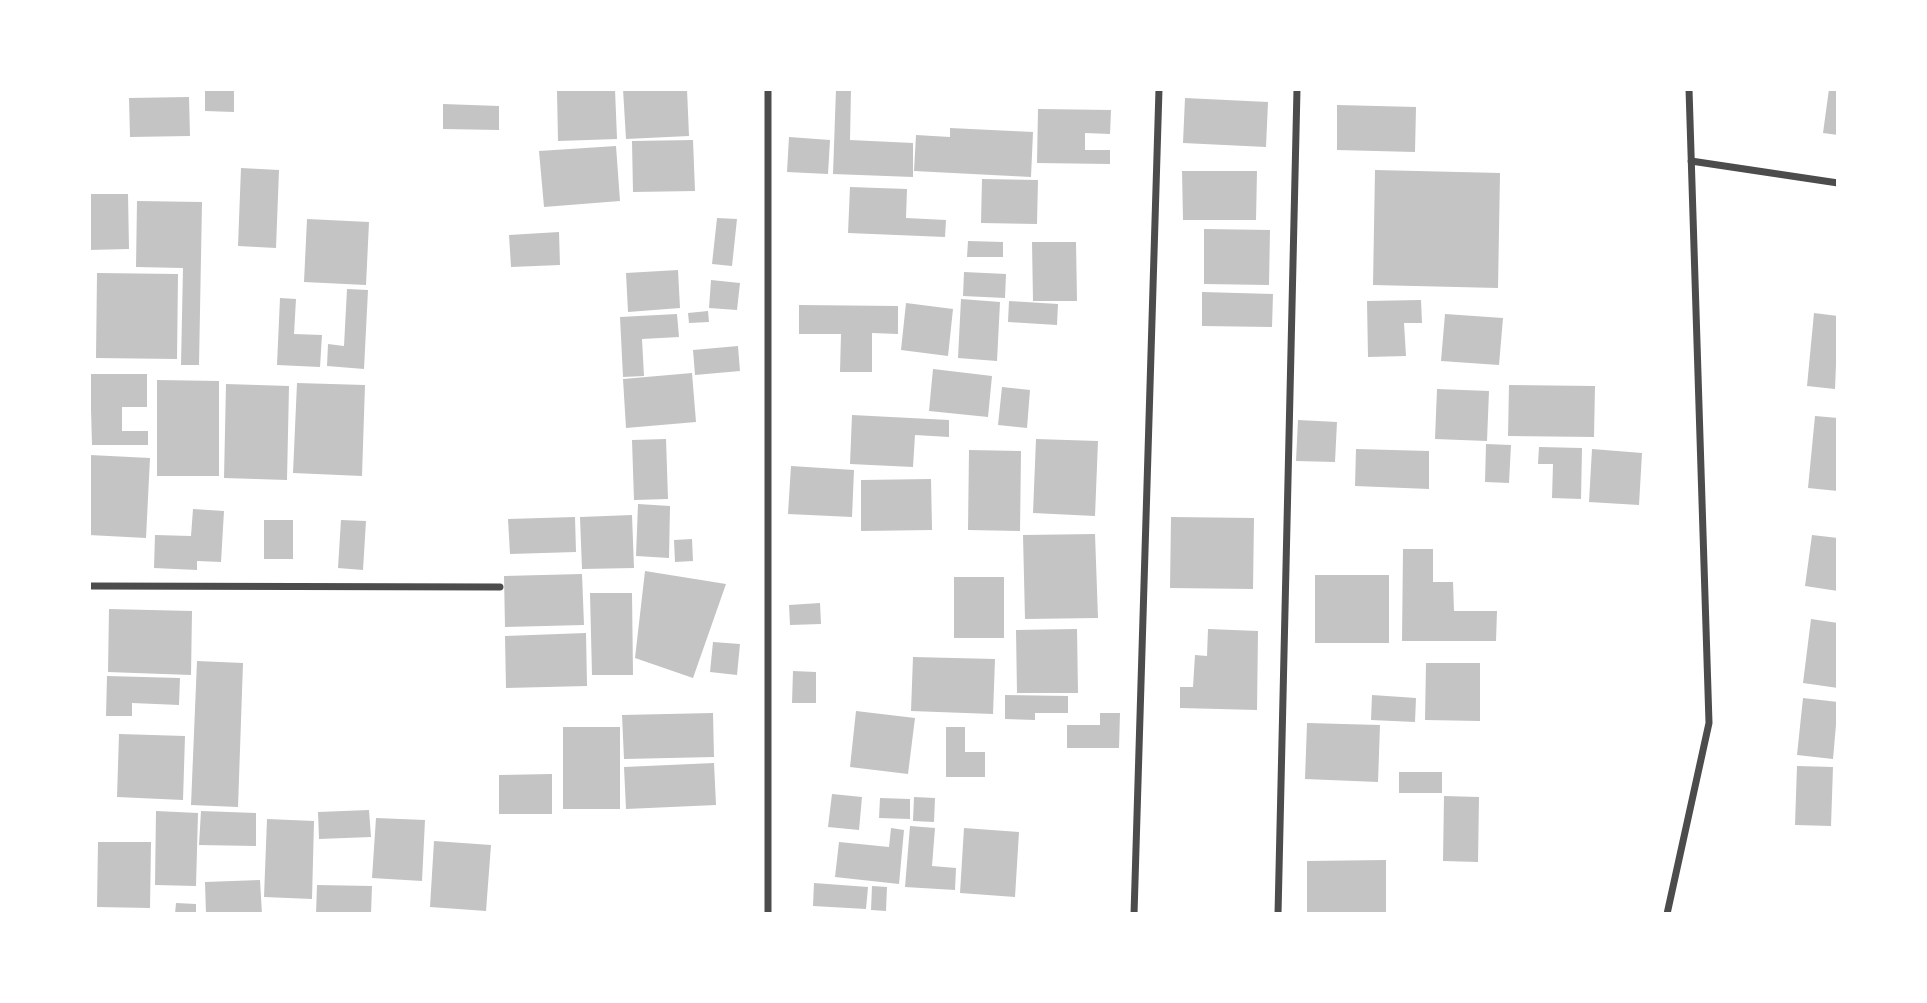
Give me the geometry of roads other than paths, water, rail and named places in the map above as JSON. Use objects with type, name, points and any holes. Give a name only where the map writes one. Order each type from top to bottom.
[{"type":"street","points":[[768,89],[768,914]]},
{"type":"street","points":[[1134,914],[1159,89]]},
{"type":"street","points":[[1279,914],[1297,89]]},
{"type":"street","points":[[1667,914],[1709,723],[1689,89]]},
{"type":"street","points":[[1691,161],[1838,183]]},
{"type":"street","points":[[89,586],[500,587]]}]
